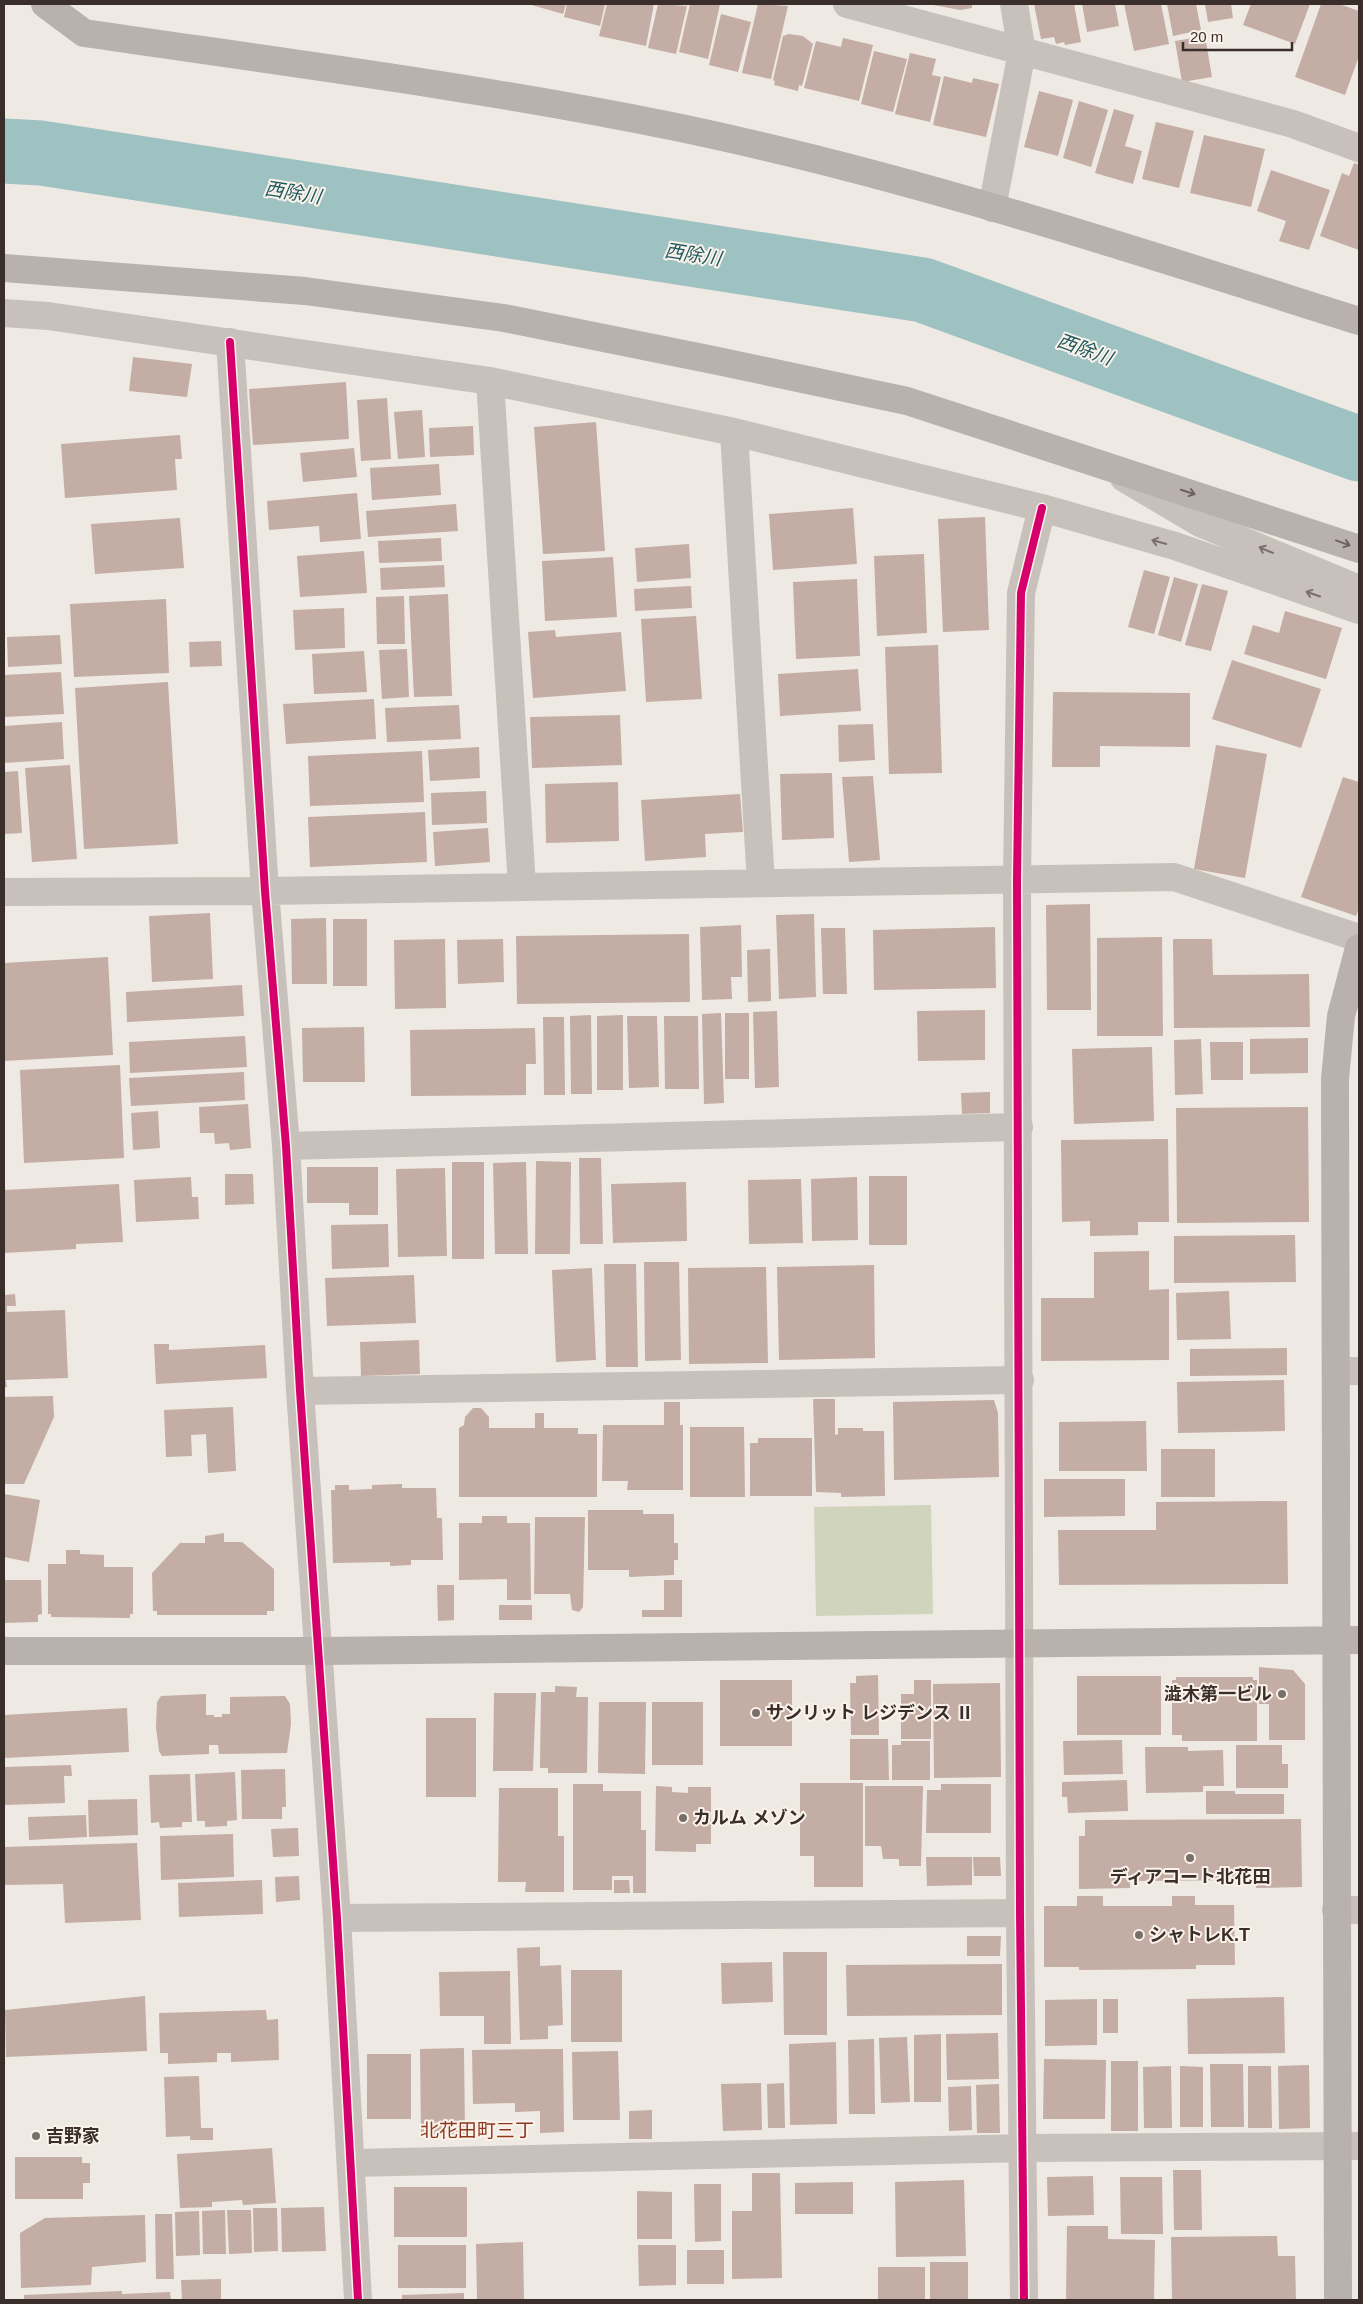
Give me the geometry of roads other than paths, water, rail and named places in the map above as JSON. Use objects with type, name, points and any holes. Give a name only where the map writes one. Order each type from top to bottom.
[{"type":"street","points":[[45,4],[84,33],[466,90],[675,127],[818,159],[1038,219],[1359,321]]},
{"type":"street","points":[[847,4],[1293,124],[1359,148]]},
{"type":"street","points":[[992,208],[1022,52],[1014,4]]},
{"type":"street","points":[[4,268],[305,291],[504,318],[907,400],[1359,549]]},
{"type":"street","points":[[4,313],[48,316],[490,380],[734,432],[1042,508],[1175,546],[1359,610]]},
{"type":"street","points":[[230,342],[265,891],[286,1146],[300,1391],[337,1918],[352,2163],[358,2300]]},
{"type":"street","points":[[490,380],[522,886]]},
{"type":"street","points":[[734,432],[761,883]]},
{"type":"street","points":[[1092,460],[1200,523],[1359,589]]},
{"type":"street","points":[[1024,2300],[1024,2148],[1020,1913],[1020,1380],[1017,880],[1021,593],[1042,508]]},
{"type":"street","points":[[4,892],[265,891],[1174,878],[1359,938]]},
{"type":"street","points":[[1338,2300],[1348,2146],[1348,1371],[1335,1079],[1341,1016],[1359,948]]},
{"type":"street","points":[[286,1146],[1018,1127]]},
{"type":"street","points":[[300,1391],[1020,1380]]},
{"type":"street","points":[[4,1651],[318,1651],[1348,1640]]},
{"type":"street","points":[[337,1918],[1020,1913]]},
{"type":"street","points":[[352,2163],[1024,2148],[1348,2146]]},
{"type":"waterway","name":"西除川","points":[[4,151],[41,153],[923,290],[1359,449]]},
{"type":"place","name":"澁木第一ビル","points":[[1282,1694]]},
{"type":"place","name":"サンリット レジデンス Ⅱ","points":[[756,1713]]},
{"type":"place","name":"カルム メゾン","points":[[683,1818]]},
{"type":"place","name":"ディアコート北花田","points":[[1190,1858]]},
{"type":"place","name":"シャトレK.T","points":[[1139,1935]]},
{"type":"place","name":"吉野家","points":[[36,2136]]},
{"type":"district","name":"北花田町三丁","points":[[477,2130]]}]
